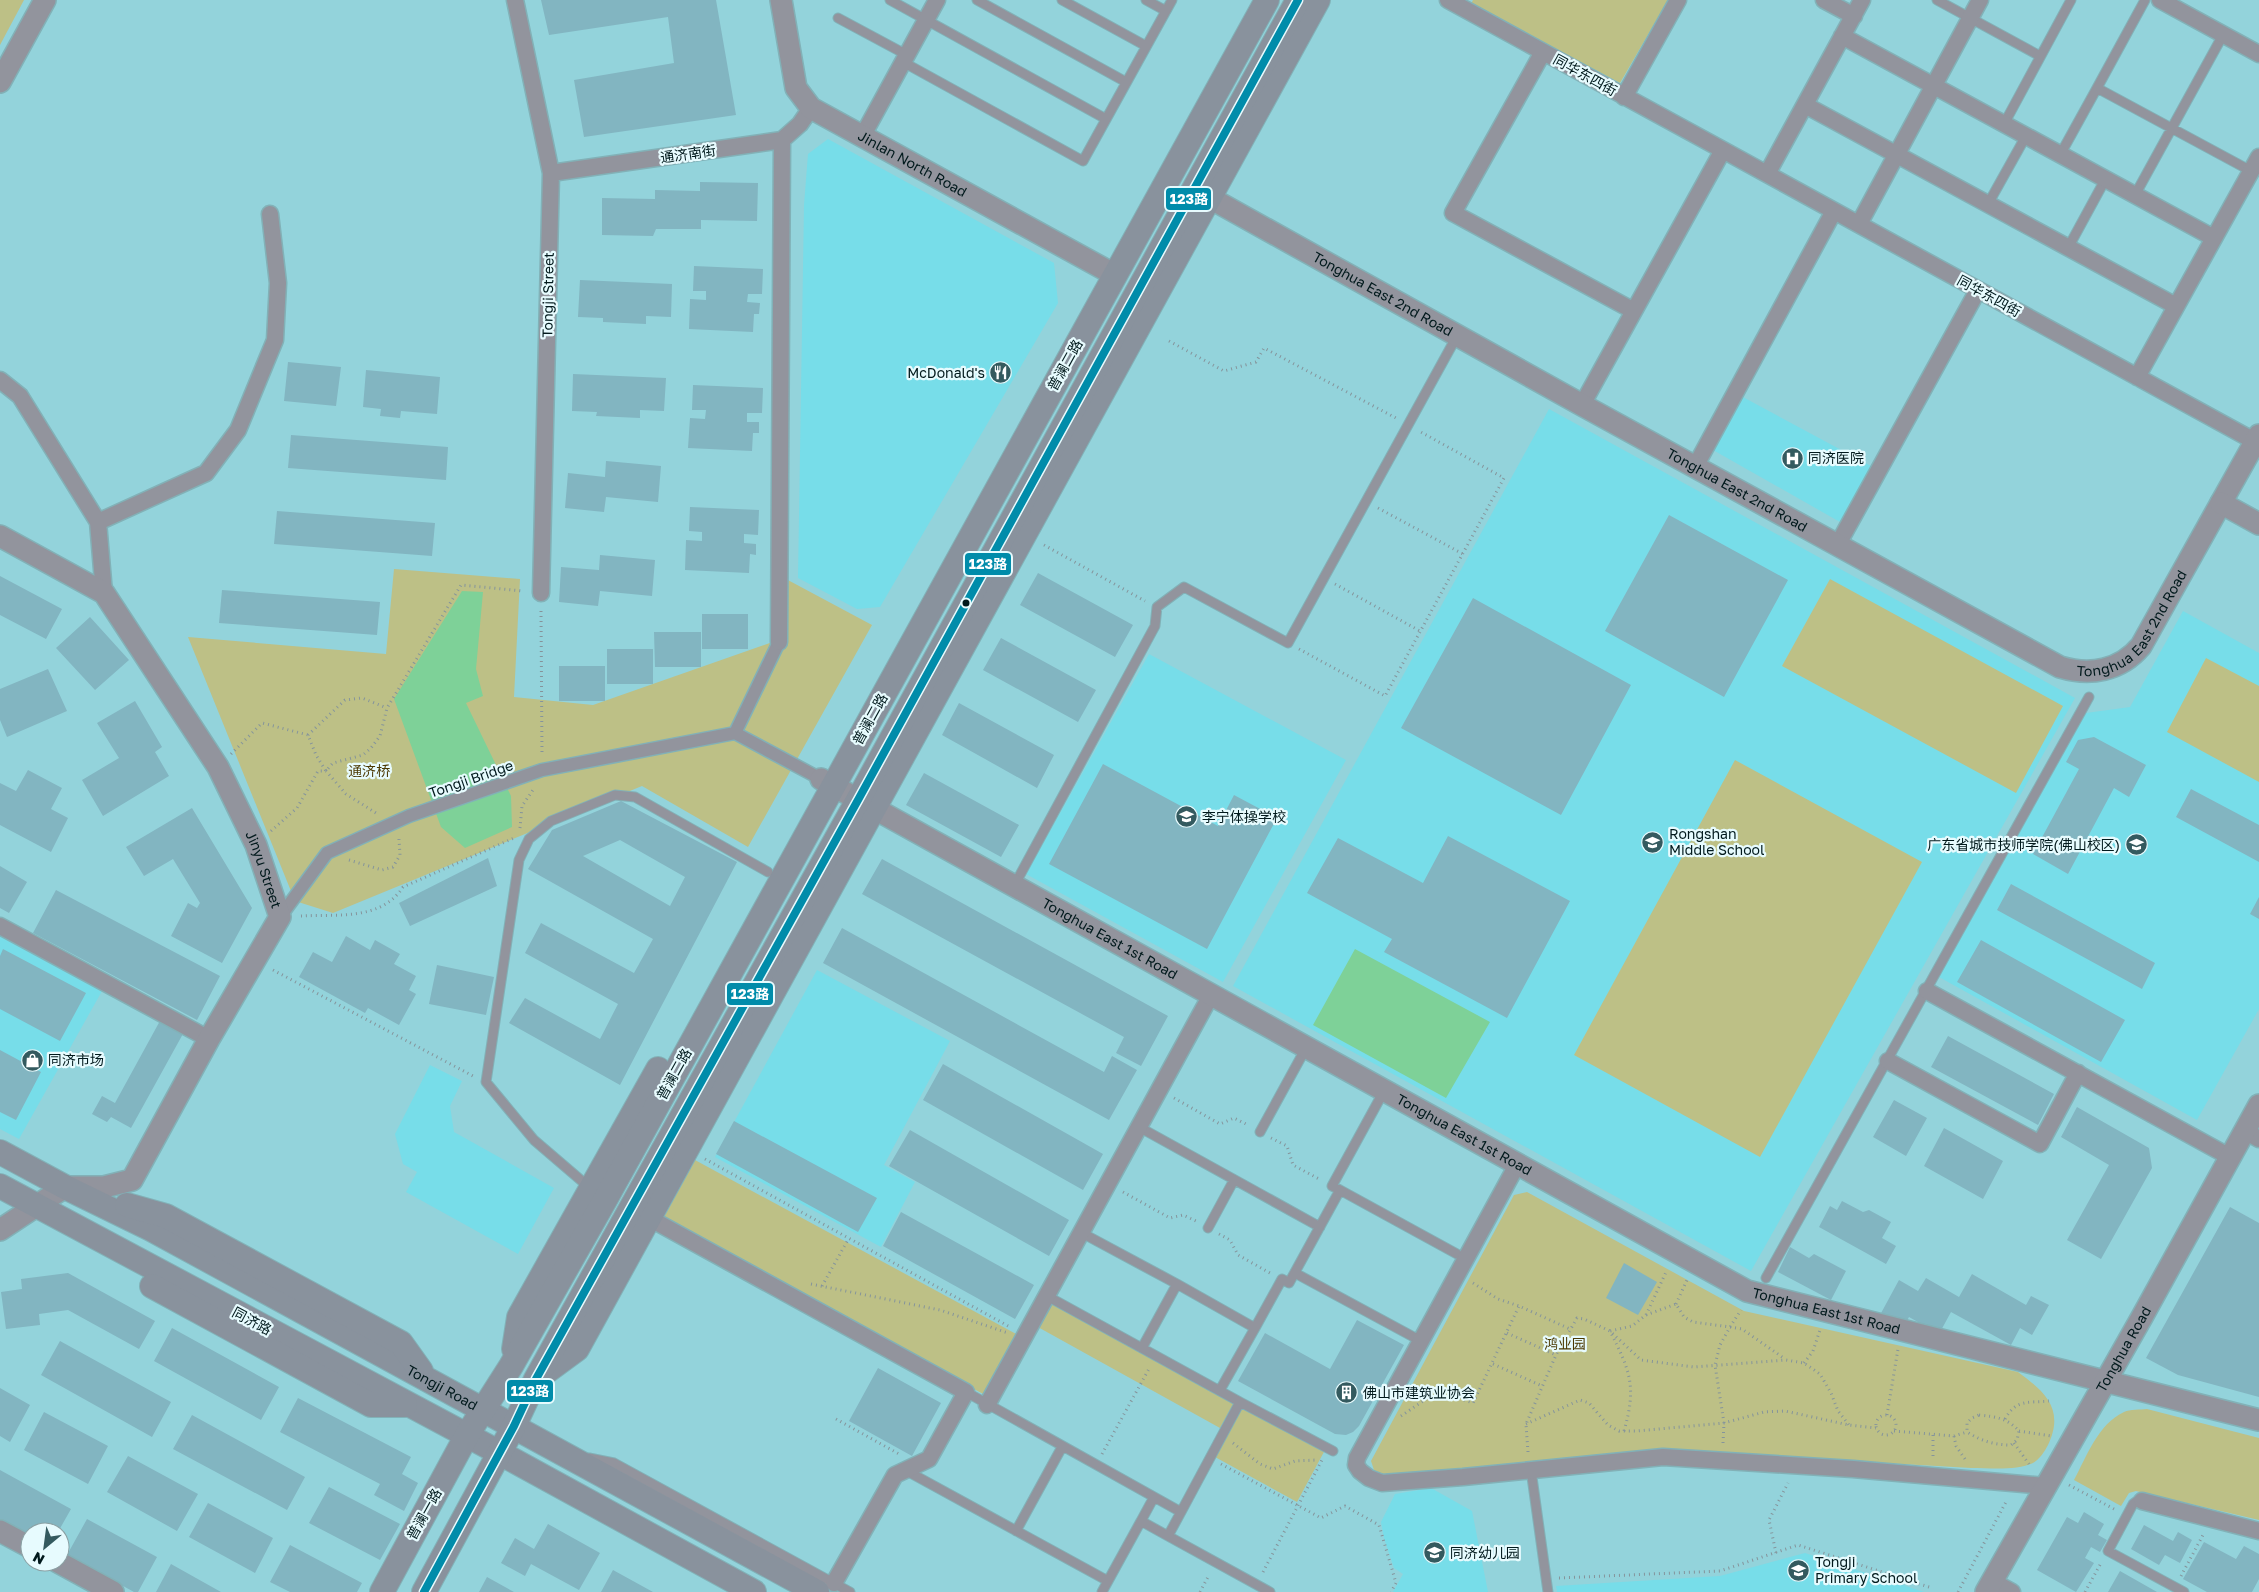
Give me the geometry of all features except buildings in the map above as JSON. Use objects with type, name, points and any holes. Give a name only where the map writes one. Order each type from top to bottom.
[{"type":"main road","points":[[1109,272],[1250,0]]},
{"type":"main road","name":"普澜二路","points":[[467,1436],[511,1366],[598,1195],[1109,272],[1267,0]]},
{"type":"main road","name":"普澜二路","points":[[500,1453],[536,1379],[866,805],[1202,193],[1298,0]]},
{"type":"main road","points":[[536,1379],[577,1349],[687,1149],[866,805],[1025,534],[1202,193],[1318,0]]},
{"type":"main road","points":[[598,1195],[768,872],[827,783]]},
{"type":"main road","name":"Tongji Road","points":[[0,1152],[65,1187],[151,1229],[566,1454],[825,1587]]},
{"type":"main road","name":"同济路","points":[[0,1186],[467,1436]]},
{"type":"main road","points":[[467,1436],[754,1592]]},
{"type":"main road","name":"普澜一路","points":[[382,1592],[467,1436]]},
{"type":"main road","points":[[424,1592],[500,1453]]},
{"type":"main road","points":[[550,1480],[585,1517],[722,1592]]},
{"type":"street","points":[[0,82],[45,0]]},
{"type":"street","name":"Tongji Street","points":[[515,0],[551,173],[541,593]]},
{"type":"street","name":"Jinlan North Road","points":[[781,0],[796,88],[811,108],[1109,272]]},
{"type":"street","points":[[862,137],[936,0]]},
{"type":"street","name":"同华东四街","points":[[1450,0],[2137,377],[2257,439]]},
{"type":"street","points":[[1624,97],[1678,0]]},
{"type":"street","points":[[1824,0],[1854,16]]},
{"type":"street","points":[[1767,174],[1862,0]]},
{"type":"street","points":[[1858,224],[1980,0]]},
{"type":"street","points":[[2160,0],[2259,54]]},
{"type":"street","points":[[1842,36],[2214,238]]},
{"type":"street","points":[[1543,52],[1453,213],[1634,311]]},
{"type":"street","points":[[1805,105],[2176,306]]},
{"type":"street","points":[[811,108],[800,124],[782,140],[779,642],[735,733],[827,783]]},
{"type":"street","name":"通济南街","points":[[551,173],[782,140]]},
{"type":"street","points":[[1582,405],[1722,150]]},
{"type":"street","points":[[2137,377],[2259,157]]},
{"type":"street","name":"Tonghua East 2nd Road","points":[[1202,193],[1837,546],[2060,667],[2073,671],[2088,672],[2117,665],[2131,657],[2141,646],[2221,504]]},
{"type":"street","points":[[1695,468],[1834,211]]},
{"type":"street","points":[[98,522],[206,473],[238,430],[275,340],[278,283],[270,214]]},
{"type":"street","points":[[1837,546],[1978,290]]},
{"type":"street","points":[[0,380],[20,396],[98,522],[104,593]]},
{"type":"street","points":[[2257,439],[2221,504],[2259,524]]},
{"type":"street","name":"Jinyu Street","points":[[0,536],[104,593],[218,767],[256,845],[280,917],[209,1039],[132,1180],[104,1187],[65,1187]]},
{"type":"street","name":"Tongji Bridge","points":[[327,853],[403,819],[546,769],[735,733]]},
{"type":"street","name":"Tonghua East 1st Road","points":[[827,783],[1747,1291],[2259,1420]]},
{"type":"street","points":[[280,917],[327,853]]},
{"type":"street","points":[[0,926],[209,1039]]},
{"type":"street","points":[[1927,991],[2230,1157]]},
{"type":"street","points":[[987,1405],[1211,995]]},
{"type":"street","points":[[1888,1061],[2040,1144],[2078,1073]]},
{"type":"street","name":"Tonghua Road","points":[[1989,1586],[2230,1157],[2252,1135],[2259,1105]]},
{"type":"street","points":[[1518,1163],[1357,1458],[1356,1465],[1360,1471],[1382,1483],[1663,1457],[1797,1465],[2016,1484],[2048,1481]]},
{"type":"street","points":[[0,1230],[65,1187]]},
{"type":"street","points":[[648,1218],[966,1392],[929,1458],[895,1475],[825,1587]]},
{"type":"street","points":[[2142,1501],[2259,1531]]},
{"type":"street","points":[[0,1531],[20,1542]]},
{"type":"street","points":[[70,1569],[113,1592]]},
{"type":"street","points":[[1989,1586],[2012,1592]]},
{"type":"lane","points":[[890,0],[1106,120]]},
{"type":"lane","points":[[977,0],[1126,82]]},
{"type":"lane","points":[[1062,0],[1146,46]]},
{"type":"lane","points":[[1146,0],[1166,11]]},
{"type":"lane","points":[[838,18],[1083,161],[1172,0]]},
{"type":"lane","points":[[1937,0],[2040,56]]},
{"type":"lane","points":[[2004,124],[2071,0]]},
{"type":"lane","points":[[2060,155],[2145,0]]},
{"type":"lane","points":[[2135,196],[2223,34]]},
{"type":"lane","points":[[2097,88],[2251,171]]},
{"type":"lane","points":[[1988,204],[2026,136]]},
{"type":"lane","points":[[2068,248],[2105,180]]},
{"type":"lane","points":[[1014,886],[1155,626],[1157,608],[1184,587],[1288,643],[1457,336]]},
{"type":"lane","points":[[1766,1278],[2090,698]]},
{"type":"lane","points":[[598,1195],[534,1140],[486,1082],[519,860],[529,839],[551,821],[615,796],[635,797],[768,872]]},
{"type":"lane","points":[[1260,1132],[1306,1048]]},
{"type":"lane","points":[[1384,1091],[1332,1186],[1457,1254]]},
{"type":"lane","points":[[1139,1127],[1320,1227]]},
{"type":"lane","points":[[1208,1228],[1234,1180]]},
{"type":"lane","points":[[1220,1390],[1282,1279],[1289,1283],[1295,1273],[1340,1190]]},
{"type":"lane","points":[[1082,1232],[1255,1328]]},
{"type":"lane","points":[[1295,1273],[1421,1342]]},
{"type":"lane","points":[[1142,1348],[1177,1284]]},
{"type":"lane","points":[[1047,1296],[1331,1450]]},
{"type":"lane","points":[[966,1392],[1181,1512]]},
{"type":"lane","points":[[1168,1536],[1240,1402]]},
{"type":"lane","points":[[1016,1531],[1062,1447]]},
{"type":"lane","points":[[911,1467],[1016,1531],[1108,1581]]},
{"type":"lane","points":[[1531,1470],[1548,1592]]},
{"type":"lane","points":[[1102,1592],[1154,1497]]},
{"type":"lane","points":[[2142,1501],[2137,1501],[2108,1551],[2184,1592]]},
{"type":"lane","points":[[1141,1521],[1270,1592]]},
{"type":"lane","points":[[825,1587],[850,1592]]},
{"type":"path","points":[[1169,341],[1224,371],[1256,362],[1264,348],[1504,478],[1385,696],[1288,643]]},
{"type":"path","points":[[1366,501],[1462,554]]},
{"type":"path","points":[[1025,534],[1157,608]]},
{"type":"path","points":[[1324,578],[1420,631]]},
{"type":"path","points":[[256,845],[297,808],[318,771],[326,771],[333,763],[363,755],[371,748],[380,736],[387,708],[462,585],[541,593],[546,769],[522,806],[520,835],[402,886],[395,899],[368,913],[280,917]]},
{"type":"path","points":[[308,735],[345,700],[362,698],[387,708]]},
{"type":"path","points":[[218,767],[262,723],[308,735]]},
{"type":"path","points":[[308,735],[316,755],[326,771],[346,794],[382,816],[403,819],[400,855],[394,867],[382,870],[372,869],[327,853]]},
{"type":"path","points":[[255,961],[486,1082]]},
{"type":"path","points":[[687,1149],[849,1238],[1024,1339]]},
{"type":"path","points":[[822,1286],[849,1238]]},
{"type":"path","points":[[1659,1265],[1674,1273]]},
{"type":"path","points":[[1646,1315],[1667,1270]]},
{"type":"path","points":[[1680,1276],[1694,1284]]},
{"type":"path","points":[[1610,1331],[1632,1326],[1646,1315],[1676,1304],[1687,1280]]},
{"type":"path","points":[[1468,1281],[1483,1288],[1498,1299],[1519,1306],[1570,1329]]},
{"type":"path","points":[[803,1283],[940,1310],[1024,1339]]},
{"type":"path","points":[[1676,1304],[1684,1317],[1693,1322],[1742,1329],[1786,1360]]},
{"type":"path","points":[[1393,1419],[1405,1415],[1429,1397],[1446,1394],[1474,1403],[1519,1306]]},
{"type":"path","points":[[1723,1446],[1724,1423],[1715,1365],[1720,1345],[1730,1327],[1743,1311],[1733,1306]]},
{"type":"path","points":[[1527,1444],[1526,1424],[1556,1355],[1577,1318],[1584,1319],[1610,1331],[1641,1360],[1694,1367],[1786,1360],[1804,1363],[1820,1374],[1831,1393],[1838,1411],[1849,1425]]},
{"type":"path","points":[[1811,1326],[1829,1330]]},
{"type":"path","points":[[1804,1363],[1813,1351],[1821,1328]]},
{"type":"path","points":[[1610,1331],[1626,1366],[1632,1388],[1631,1406],[1624,1431]]},
{"type":"path","points":[[1507,1333],[1556,1355]]},
{"type":"path","points":[[1887,1415],[1899,1346]]},
{"type":"path","points":[[1096,1465],[1156,1356]]},
{"type":"path","points":[[1492,1364],[1542,1386]]},
{"type":"path","points":[[2044,1394],[2053,1408]]},
{"type":"path","points":[[1526,1424],[1580,1400],[1589,1403],[1608,1425],[1619,1431],[1724,1423],[1764,1412],[1785,1411],[1849,1425],[1876,1428],[1886,1436],[1894,1431],[1954,1436],[1967,1432],[1981,1440],[2002,1445],[2014,1443],[2017,1440],[2019,1431]]},
{"type":"path","points":[[2005,1419],[2011,1408],[2019,1403],[2049,1401]]},
{"type":"path","points":[[1876,1428],[1878,1419],[1887,1415]]},
{"type":"path","points":[[1887,1415],[1895,1421],[1894,1431]]},
{"type":"path","points":[[1967,1432],[1967,1423],[1979,1415],[2005,1419],[2019,1431],[2052,1436]]},
{"type":"path","points":[[836,1419],[911,1467]]},
{"type":"path","points":[[2049,1442],[2052,1436],[2052,1426]]},
{"type":"path","points":[[1933,1435],[1934,1466]]},
{"type":"path","points":[[1954,1436],[1956,1446],[1971,1468]]},
{"type":"path","points":[[1222,1437],[1239,1446],[1260,1464],[1273,1469],[1296,1461],[1322,1459]]},
{"type":"path","points":[[2014,1443],[2029,1464]]},
{"type":"path","points":[[1256,1584],[1322,1459],[1331,1450]]},
{"type":"path","points":[[1210,1458],[1321,1518],[1345,1506],[1379,1525],[1396,1583],[1391,1592]]},
{"type":"path","points":[[2024,1465],[2034,1463]]},
{"type":"path","points":[[1776,1553],[1769,1520],[1797,1465]]},
{"type":"path","points":[[2048,1481],[2127,1516]]},
{"type":"path","points":[[1958,1592],[2016,1484]]},
{"type":"path","points":[[2175,1587],[2211,1519]]},
{"type":"path","points":[[1546,1578],[1720,1571],[1798,1545],[1932,1588]]},
{"type":"path","points":[[2086,1592],[2108,1551]]},
{"type":"path","points":[[1200,1592],[1216,1562]]},
{"type":"shaded area","points":[[828,139],[1054,263],[1058,303],[880,607],[857,609],[798,578],[804,205],[808,154]]},
{"type":"shaded area","name":"同济医院","points":[[1741,396],[1871,466],[1840,522],[1713,450]]},
{"type":"shaded area","name":"Rongshan Middle School","points":[[1549,409],[2075,698],[1751,1271],[1233,986]]},
{"type":"shaded area","points":[[462,591],[483,592],[476,669],[483,696],[466,703],[511,796],[512,827],[465,848],[441,827],[394,699]]},
{"type":"shaded area","name":"广东省城市技师学院(佛山校区)","points":[[2183,611],[2259,653],[2259,1009],[2197,1120],[1939,977],[2086,713],[2130,707]]},
{"type":"shaded area","name":"李宁体操学校","points":[[1149,654],[1346,760],[1223,982],[1026,874]]},
{"type":"shaded area","name":"同济市场","points":[[0,935],[102,991],[19,1139],[0,1129]]},
{"type":"shaded area","points":[[1355,949],[1490,1022],[1446,1098],[1313,1025]]},
{"type":"shaded area","points":[[817,970],[950,1041],[884,1165],[915,1182],[881,1247],[715,1157]]},
{"type":"shaded area","points":[[430,1065],[462,1081],[450,1106],[454,1132],[554,1188],[518,1254],[406,1192],[417,1172],[403,1164],[395,1134]]},
{"type":"shaded area","name":"同济幼儿园","points":[[1431,1488],[1472,1511],[1488,1592],[1393,1592],[1403,1574],[1394,1568],[1381,1522],[1395,1494]]},
{"type":"shaded area","name":"Tongji Primary School","points":[[1805,1553],[1924,1592],[1557,1592],[1556,1586],[1720,1576]]},
{"type":"green space","points":[[0,0],[24,0],[0,45]]},
{"type":"green space","points":[[1473,0],[1668,0],[1620,83],[1471,4]]},
{"type":"green space","name":"通济桥","points":[[394,569],[520,579],[514,697],[593,705],[784,638],[786,579],[872,625],[748,847],[642,786],[333,913],[295,901],[188,637],[386,654]]},
{"type":"green space","points":[[1830,579],[2063,706],[2016,793],[1782,666]]},
{"type":"green space","points":[[2206,658],[2259,686],[2259,782],[2167,732]]},
{"type":"green space","points":[[1735,760],[1922,862],[1760,1157],[1574,1055]]},
{"type":"green space","points":[[695,1160],[1018,1335],[985,1395],[663,1219]]},
{"type":"green space","name":"鸿业园","points":[[1527,1192],[1744,1311],[2018,1372],[2044,1394],[2050,1402],[2054,1421],[2053,1432],[2048,1445],[2040,1458],[2033,1463],[2026,1466],[2003,1468],[1971,1468],[1663,1450],[1421,1475],[1384,1475],[1374,1470],[1371,1461],[1514,1195]]},
{"type":"green space","points":[[1050,1302],[1234,1403],[1220,1428],[1036,1326]]},
{"type":"green space","points":[[1242,1406],[1325,1450],[1297,1502],[1215,1457]]},
{"type":"green space","points":[[2147,1409],[2259,1438],[2259,1520],[2136,1491],[2129,1493],[2121,1506],[2074,1480],[2094,1442],[2107,1424],[2126,1411]]},
{"type":"transit line","name":"123路","points":[[424,1592],[514,1426],[536,1379],[858,800],[1298,0]]},
{"type":"place","name":"McDonald's","points":[[1001,373]]},
{"type":"place","name":"同济医院","points":[[1792,458]]},
{"type":"place","name":"李宁体操学校","points":[[1186,817]]},
{"type":"place","name":"Rongshan Middle School","points":[[1653,842]]},
{"type":"place","name":"广东省城市技师学院(佛山校区)","points":[[2136,845]]},
{"type":"place","name":"同济市场","points":[[32,1060]]},
{"type":"place","name":"佛山市建筑业协会","points":[[1347,1393]]},
{"type":"place","name":"同济幼儿园","points":[[1434,1553]]},
{"type":"place","name":"Tongji Primary School","points":[[1799,1570]]}]
